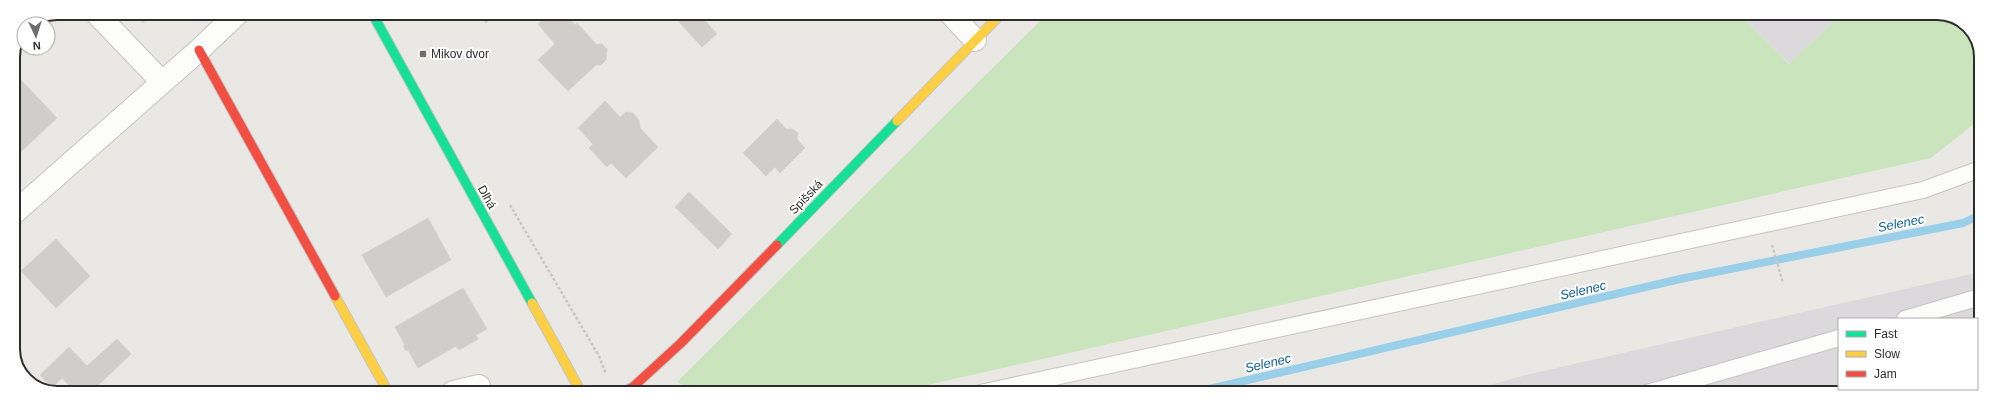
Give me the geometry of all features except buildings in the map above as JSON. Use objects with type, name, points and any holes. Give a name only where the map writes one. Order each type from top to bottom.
[{"type":"street","points":[[103,20],[162,82]]},
{"type":"street","points":[[20,208],[199,50],[231,20]]},
{"type":"street","name":"Dlhá","points":[[376,20],[579,386]]},
{"type":"street","points":[[956,20],[975,40]]},
{"type":"street","name":"Spišská","points":[[637,386],[681,343],[995,20]]},
{"type":"street","points":[[199,50],[385,386]]},
{"type":"lane","points":[[1013,386],[1923,190],[1974,172]]},
{"type":"lane","points":[[1908,318],[1974,299]]},
{"type":"lane","points":[[1671,386],[1838,338]]},
{"type":"path","points":[[506,199],[599,356],[604,370]]},
{"type":"path","points":[[1772,246],[1783,283]]},
{"type":"shaded area","points":[[1745,20],[1835,20],[1789,64]]},
{"type":"shaded area","points":[[1974,273],[1974,318],[1838,318],[1838,386],[1486,386],[1526,375]]},
{"type":"green space","points":[[1041,20],[1745,20],[1789,64],[1835,20],[1937,20],[1949,22],[1961,29],[1969,39],[1973,49],[1974,124],[1931,158],[923,386],[684,386],[677,382]]},
{"type":"waterway","name":"Selenec","points":[[1222,386],[1680,279],[1963,223],[1974,218]]},
{"type":"traffic: fast","points":[[376,20],[532,303]]},
{"type":"traffic: fast","points":[[777,245],[897,121]]},
{"type":"traffic: slow","points":[[897,121],[995,20]]},
{"type":"traffic: slow","points":[[335,296],[385,386]]},
{"type":"traffic: slow","points":[[532,303],[578,386]]},
{"type":"traffic: jam","points":[[199,50],[335,296]]},
{"type":"traffic: jam","points":[[634,386],[681,343],[777,245]]},
{"type":"place","name":"Mikov dvor","points":[[423,54]]}]
